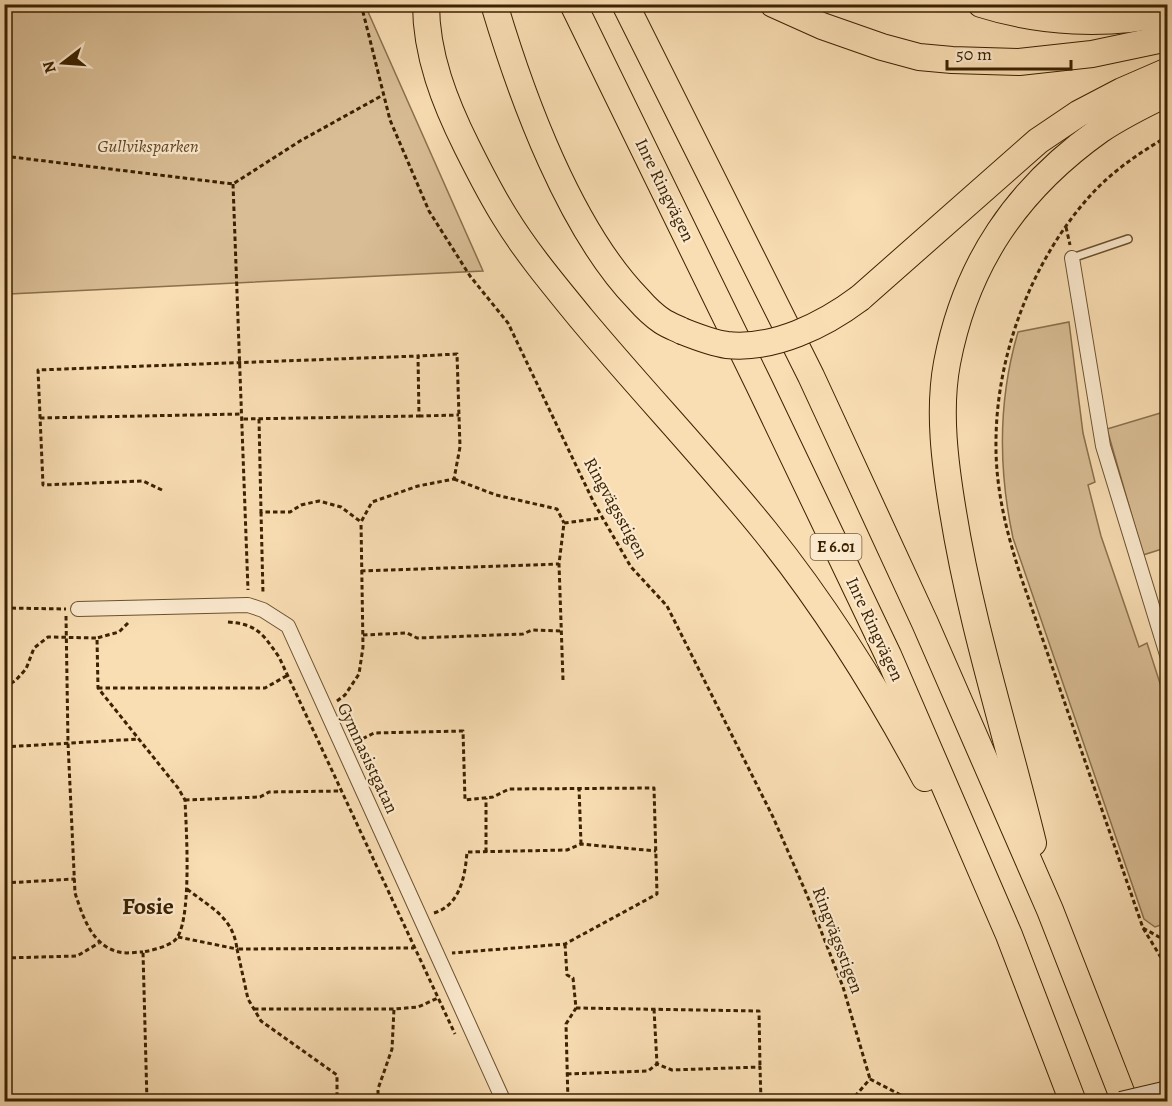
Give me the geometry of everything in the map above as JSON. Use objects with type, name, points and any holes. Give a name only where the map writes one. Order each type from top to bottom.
[{"type":"highway","points":[[426,4],[432,58],[447,104],[484,181],[506,219],[549,278],[598,338],[717,472],[767,533],[859,660],[914,757],[1009,935]]},
{"type":"highway","points":[[494,4],[535,121],[556,169],[597,247],[614,272],[644,306],[661,321],[682,332],[727,345],[746,345],[786,337],[838,314],[860,298],[1038,141],[1078,114],[1167,71]]},
{"type":"highway","name":"Inre Ringvägen","points":[[573,4],[744,353],[888,655],[1009,935],[1073,1101]]},
{"type":"highway","name":"E 6.01","points":[[626,4],[811,376],[925,623],[1050,910],[1123,1101]]},
{"type":"highway","points":[[773,4],[822,26],[919,57],[1019,62],[1092,54],[1167,38]]},
{"type":"highway","points":[[981,4],[1031,16],[1094,22],[1167,13]]},
{"type":"highway","points":[[1050,910],[1015,769],[979,641],[959,549],[947,476],[943,414],[947,364],[960,306],[974,273],[989,245],[1031,188],[1060,161],[1101,129],[1167,93]]},
{"type":"street","points":[[1072,258],[1103,446],[1167,658]]},
{"type":"street","name":"Gymnasistgatan","points":[[72,609],[248,604],[263,610],[288,626],[504,1101]]},
{"type":"street","points":[[1123,1101],[1167,1091]]},
{"type":"lane","points":[[1072,258],[1128,239]]},
{"type":"path","name":"Ringvägsstigen","points":[[361,4],[390,120],[429,211],[470,276],[508,323],[603,518],[631,567],[667,606],[773,817],[843,987],[870,1079]]},
{"type":"path","points":[[4,156],[233,184],[300,141],[383,95]]},
{"type":"path","points":[[1167,136],[1135,155],[1089,196],[1048,254],[1031,287],[1010,344],[998,399],[996,438],[997,476],[1005,525],[1021,577],[1143,927],[1167,969]]},
{"type":"path","points":[[233,184],[248,604]]},
{"type":"path","points":[[162,490],[143,481],[43,485],[38,370],[458,354],[460,447],[454,479]]},
{"type":"path","points":[[418,356],[419,416]]},
{"type":"path","points":[[40,418],[242,414]]},
{"type":"path","points":[[242,419],[459,415]]},
{"type":"path","points":[[258,419],[263,610]]},
{"type":"path","points":[[326,709],[345,695],[359,674],[363,635],[360,522],[372,502],[418,486],[454,479],[496,495],[557,508],[564,523],[559,564],[563,680]]},
{"type":"path","points":[[261,512],[290,512],[319,501],[341,507],[360,522]]},
{"type":"path","points":[[564,523],[603,518]]},
{"type":"path","points":[[362,571],[559,564]]},
{"type":"path","points":[[4,608],[72,609],[65,637],[75,893],[83,915],[99,943],[119,952],[143,952],[174,941],[178,937],[187,889],[185,800],[178,788],[98,688],[97,638]]},
{"type":"path","points":[[218,621],[246,623],[262,633],[279,657],[457,1039]]},
{"type":"path","points":[[4,687],[15,681],[26,669],[34,648],[48,638],[97,638],[119,632],[129,622],[120,622]]},
{"type":"path","points":[[363,635],[407,633],[417,638],[523,634],[532,630],[560,631]]},
{"type":"path","points":[[98,688],[265,688],[288,675]]},
{"type":"path","points":[[344,749],[374,733],[463,731],[465,800],[493,797],[509,789],[654,788],[657,894],[565,944],[437,954]]},
{"type":"path","points":[[4,747],[139,739]]},
{"type":"path","points":[[579,787],[580,844]]},
{"type":"path","points":[[185,800],[260,797],[269,792],[342,791]]},
{"type":"path","points":[[486,798],[486,852]]},
{"type":"path","points":[[421,918],[444,910],[456,896],[465,873],[467,852],[567,850],[580,844],[656,851]]},
{"type":"path","points":[[4,883],[75,879]]},
{"type":"path","points":[[187,889],[226,919],[235,934],[248,999],[261,1021],[337,1075],[337,1101]]},
{"type":"path","points":[[1143,927],[1167,942]]},
{"type":"path","points":[[178,937],[237,949],[415,948]]},
{"type":"path","points":[[4,958],[77,956],[99,943]]},
{"type":"path","points":[[565,944],[567,975],[573,978],[576,1008],[566,1024],[568,1101]]},
{"type":"path","points":[[143,952],[147,1101]]},
{"type":"path","points":[[254,1010],[394,1009],[418,1007],[438,998]]},
{"type":"path","points":[[576,1008],[759,1011],[761,1101]]},
{"type":"path","points":[[378,1101],[378,1089],[392,1049],[394,1009]]},
{"type":"path","points":[[654,1009],[657,1064]]},
{"type":"path","points":[[567,1074],[648,1071],[657,1064]]},
{"type":"path","points":[[657,1064],[672,1070],[760,1067]]},
{"type":"path","points":[[850,1101],[870,1079],[914,1101]]},
{"type":"green space","name":"Gullviksparken","points":[[9,4],[365,5],[483,271],[9,294],[5,298],[4,6]]},
{"type":"green space","points":[[1069,322],[1083,433],[1095,482],[1088,485],[1101,536],[1139,647],[1147,643],[1167,705],[1167,923],[1155,927],[1144,919],[1013,538],[1008,512],[1002,434],[1007,383],[1018,332]]},
{"type":"green space","points":[[1167,411],[1167,570],[1162,549],[1143,555],[1107,429]]},
{"type":"district","name":"Fosie","points":[[148,906]]}]
